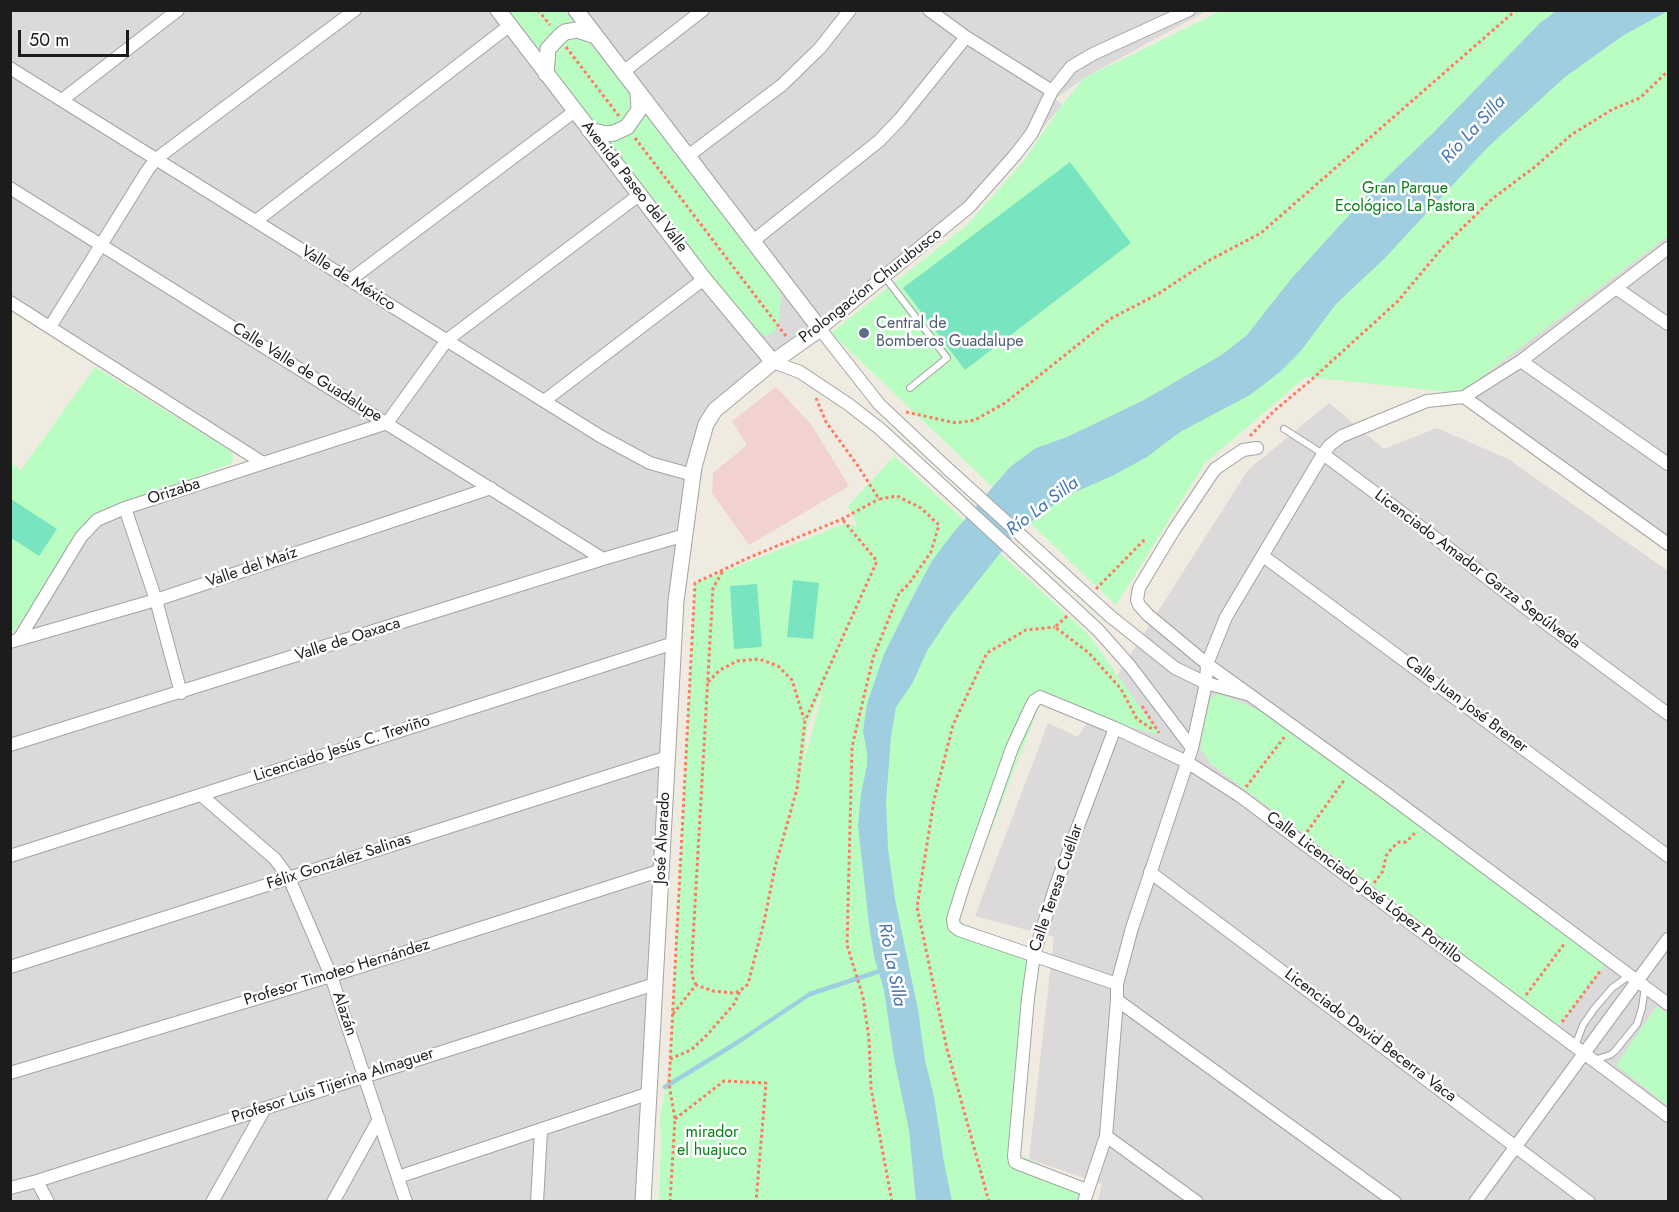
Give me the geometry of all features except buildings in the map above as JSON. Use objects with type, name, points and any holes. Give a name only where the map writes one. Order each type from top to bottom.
[{"type":"street","points":[[62,100],[178,10]]},
{"type":"street","points":[[50,327],[156,159],[355,10]]},
{"type":"street","name":"Avenida Paseo del Valle","points":[[498,10],[704,279],[773,362]]},
{"type":"street","points":[[576,10],[820,329],[893,419],[1110,616],[1165,661],[1206,683],[1254,696]]},
{"type":"street","points":[[623,72],[703,10]]},
{"type":"street","points":[[688,156],[782,85],[820,48],[850,10]]},
{"type":"street","points":[[929,10],[966,37],[1053,91],[1063,75],[1080,61],[1189,10]]},
{"type":"street","points":[[256,221],[509,26]]},
{"type":"street","points":[[546,74],[548,49],[559,37],[566,32],[578,30],[595,36]]},
{"type":"street","points":[[753,241],[879,141],[900,119],[966,37]]},
{"type":"street","name":"Valle de México","points":[[10,68],[600,436],[650,463],[693,475]]},
{"type":"street","name":"Prolongacíon Churubusco","points":[[693,475],[701,440],[711,416],[721,404],[773,362],[820,329],[969,207],[1032,133],[1053,91]]},
{"type":"street","points":[[589,130],[606,134],[627,127],[639,110],[638,92]]},
{"type":"street","points":[[350,280],[575,111]]},
{"type":"street","name":"Calle Valle de Guadalupe","points":[[10,188],[603,559]]},
{"type":"street","points":[[387,423],[447,340],[639,195]]},
{"type":"street","points":[[1085,1196],[1106,1136],[1117,984],[1150,872],[1192,748],[1206,683],[1207,664],[1226,617],[1323,454],[1342,436],[1427,400],[1464,397],[1521,361],[1668,248]]},
{"type":"street","points":[[544,401],[704,279]]},
{"type":"street","points":[[1616,288],[1668,324]]},
{"type":"street","points":[[10,302],[263,463]]},
{"type":"street","points":[[1521,361],[1668,464]]},
{"type":"street","points":[[773,362],[800,372],[848,404],[879,428],[936,480],[1098,630],[1130,666],[1192,748]]},
{"type":"street","points":[[1464,397],[1668,544]]},
{"type":"street","name":"Orizaba","points":[[15,641],[89,527],[106,515],[387,423]]},
{"type":"street","points":[[1257,448],[1243,450],[1215,469],[1180,521],[1137,593],[1137,600],[1143,610],[1207,664],[1353,769],[1668,1004]]},
{"type":"street","name":"Licenciado Amador Garza Sepúlveda","points":[[1323,454],[1668,714]]},
{"type":"street","name":"José Alvarado","points":[[643,1202],[676,601],[693,475]]},
{"type":"street","name":"Valle del Maíz","points":[[15,641],[156,600],[491,488]]},
{"type":"street","points":[[125,508],[156,600],[182,693]]},
{"type":"street","name":"Valle de Oaxaca","points":[[10,745],[685,535]]},
{"type":"street","name":"Calle Juan José Brener","points":[[1263,556],[1668,856]]},
{"type":"street","name":"Licenciado Jesús C. Treviño","points":[[10,856],[674,643]]},
{"type":"street","name":"Calle Licenciado José López Portillo","points":[[1034,955],[959,930],[954,926],[953,919],[1012,748],[1030,709],[1038,698],[1044,698],[1187,762],[1240,796],[1668,1116]]},
{"type":"street","name":"Calle Teresa Cuéllar","points":[[1085,1196],[1015,1161],[1018,1103],[1034,955],[1056,885],[1115,728]]},
{"type":"street","name":"Félix González Salinas","points":[[10,967],[668,757]]},
{"type":"street","name":"Alazán","points":[[201,795],[275,859],[289,878],[331,976],[406,1202]]},
{"type":"street","name":"Profesor Timoteo Hernández","points":[[10,1073],[331,976],[662,870]]},
{"type":"street","name":"Licenciado David Becerra Vaca","points":[[1150,872],[1589,1202]]},
{"type":"street","points":[[1475,1202],[1668,939]]},
{"type":"street","points":[[1034,955],[1117,984]]},
{"type":"street","name":"Profesor Luis Tijerina Almaguer","points":[[10,1188],[655,984]]},
{"type":"street","points":[[1117,1000],[1395,1202]]},
{"type":"street","points":[[398,1177],[650,1094]]},
{"type":"street","points":[[212,1202],[265,1108]]},
{"type":"street","points":[[333,1202],[379,1119]]},
{"type":"street","points":[[537,1202],[541,1131]]},
{"type":"street","points":[[1106,1136],[1197,1202]]},
{"type":"street","points":[[36,1181],[48,1202]]},
{"type":"lane","points":[[884,276],[947,358],[910,388]]},
{"type":"lane","name":"Licenciado Amador Garza Sepúlveda","points":[[1284,429],[1323,454]]},
{"type":"lane","points":[[1638,980],[1640,1015],[1633,1030],[1615,1051],[1604,1057],[1584,1053],[1583,1025],[1594,1009],[1612,988],[1638,980]]},
{"type":"path","points":[[538,10],[794,347]]},
{"type":"path","points":[[904,411],[956,423],[975,420],[1005,403],[1110,319],[1158,294],[1208,261],[1261,233],[1516,10]]},
{"type":"path","points":[[1228,459],[1274,411],[1398,301],[1443,247],[1492,199],[1545,159],[1571,135],[1613,109],[1640,98],[1668,71]]},
{"type":"path","points":[[814,394],[826,422],[879,499]]},
{"type":"path","points":[[670,1202],[675,1119],[669,1084],[670,1059],[695,583],[842,519],[879,499],[897,496],[921,508],[939,525],[931,552],[908,585],[899,593],[873,658],[852,747],[847,945],[863,997],[869,1039],[871,1088],[892,1202]]},
{"type":"path","points":[[670,1059],[691,1050],[708,1034],[734,1004],[740,991],[748,984],[775,867],[797,789],[805,721],[877,561],[842,519]]},
{"type":"path","points":[[724,569],[712,588],[692,976],[696,985],[713,991],[733,993],[740,991]]},
{"type":"path","points":[[708,682],[720,670],[737,661],[759,659],[778,666],[792,680],[805,721]]},
{"type":"path","points":[[1240,796],[1289,732]]},
{"type":"path","points":[[1300,841],[1353,769]]},
{"type":"path","points":[[1368,891],[1383,871],[1386,856],[1392,848],[1413,837],[1424,822]]},
{"type":"path","points":[[1519,1004],[1574,932]]},
{"type":"path","points":[[1559,1026],[1606,963]]},
{"type":"path","points":[[673,1015],[696,985]]},
{"type":"path","points":[[675,1119],[724,1081],[766,1083],[756,1202]]},
{"type":"shaded area","points":[[11,11],[1206,11],[1084,78],[1055,99],[1062,105],[993,188],[722,404],[697,477],[688,532],[641,1201],[11,1201],[10,646],[20,643],[98,522],[269,464],[11,302]]},
{"type":"shaded area","points":[[1668,236],[1668,542],[1460,393]]},
{"type":"shaded area","points":[[776,387],[811,424],[849,486],[749,545],[712,493],[713,473],[747,445],[732,421]]},
{"type":"shaded area","points":[[1329,403],[1384,449],[1437,428],[1508,459],[1668,571],[1668,1201],[1098,1201],[1102,1184],[1029,1159],[1054,937],[975,916],[1048,723],[1078,737],[1248,470]]},
{"type":"green space","points":[[508,11],[565,11],[779,288],[781,297],[779,322],[774,332],[766,336],[753,330]]},
{"type":"green space","name":"Gran Parque Ecológico La Pastora","points":[[1221,11],[1668,11],[1668,236],[1460,393],[1306,377],[1205,463],[1116,605],[831,333],[967,225],[1022,163],[1062,105],[1084,78]]},
{"type":"green space","points":[[1070,162],[1131,243],[965,370],[903,288]]},
{"type":"green space","points":[[95,367],[231,451],[232,463],[92,518],[11,636],[11,463],[21,470]]},
{"type":"green space","name":"mirador el huajuco","points":[[894,456],[1089,635],[1160,735],[1040,704],[956,920],[1034,955],[1015,1152],[1084,1187],[1082,1201],[659,1202],[660,1117],[669,1069],[695,583],[847,523],[858,527],[848,506]],"holes":[[[822,695],[803,765],[808,724]]]},
{"type":"green space","points":[[11,499],[57,529],[39,556],[11,538]]},
{"type":"green space","points":[[793,580],[819,583],[813,639],[787,637]]},
{"type":"green space","points":[[757,584],[762,647],[734,649],[730,586]]},
{"type":"green space","points":[[1218,694],[1266,714],[1606,963],[1559,1026],[1211,764],[1200,748],[1210,699]]},
{"type":"green space","points":[[1657,1006],[1668,1014],[1668,1106],[1616,1065]]},
{"type":"water","name":"Río La Silla","points":[[1556,11],[1668,11],[1624,35],[1565,77],[1487,148],[1385,258],[1336,304],[1300,352],[1280,372],[1250,395],[1180,432],[1147,457],[1073,493],[1044,511],[1013,537],[951,615],[927,651],[912,684],[896,707],[886,801],[888,848],[895,899],[918,1010],[925,1060],[934,1097],[952,1201],[916,1202],[909,1130],[894,1058],[884,990],[874,956],[869,924],[858,825],[867,765],[863,731],[867,704],[884,654],[932,561],[1010,467],[1036,448],[1067,437],[1144,400],[1223,354],[1247,335],[1291,279],[1362,201],[1433,133],[1540,23]]},
{"type":"waterway","name":"Río La Silla","points":[[665,1087],[810,994],[883,970]]},
{"type":"place","name":"Central de Bomberos Guadalupe","points":[[864,333]]}]
